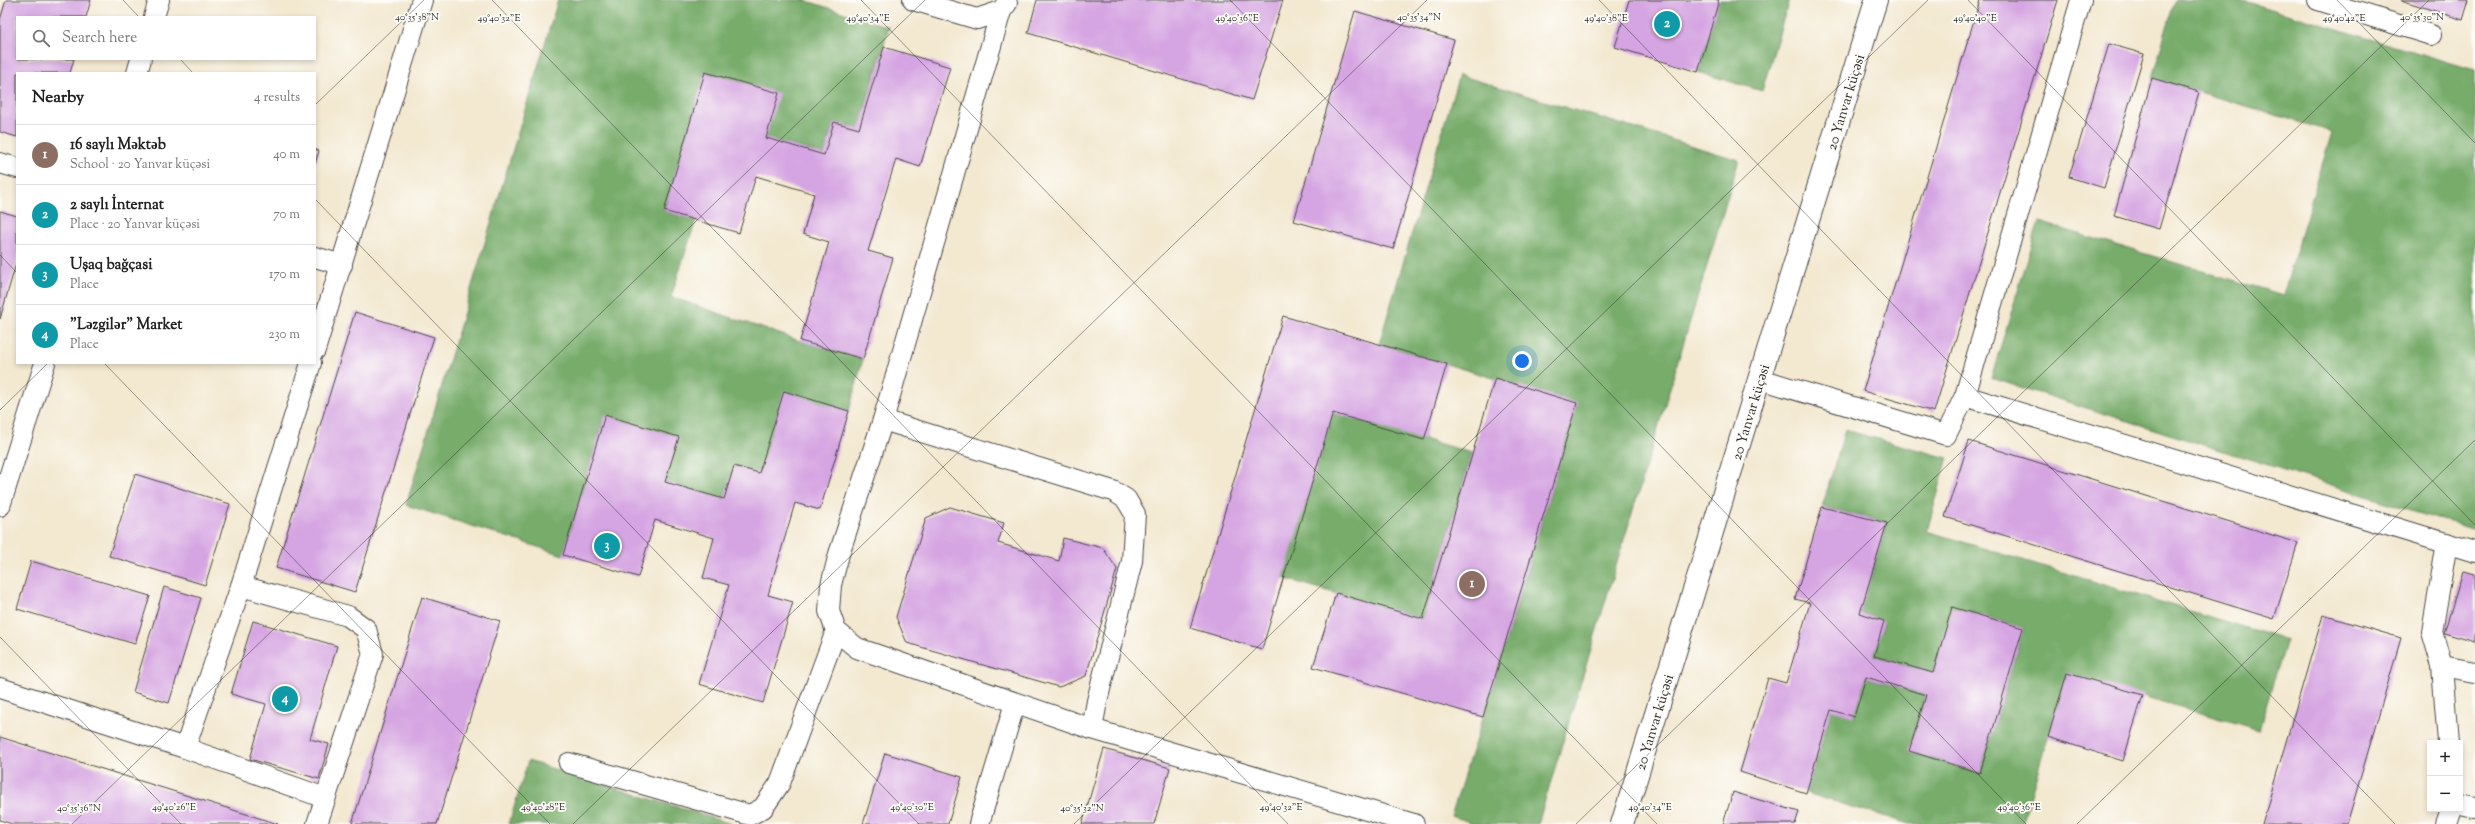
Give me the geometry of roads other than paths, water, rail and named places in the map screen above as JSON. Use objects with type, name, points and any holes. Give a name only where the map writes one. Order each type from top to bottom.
[{"type":"street","name":"20 Yanvar küçəsi","points":[[1622,824],[1876,0]]},
{"type":"lane","points":[[154,16],[159,0]]},
{"type":"lane","points":[[316,347],[422,0]]},
{"type":"lane","points":[[913,0],[976,19],[1005,6]]},
{"type":"lane","points":[[1760,379],[1946,435],[1965,396],[2081,0]]},
{"type":"lane","points":[[2318,0],[2431,35]]},
{"type":"lane","points":[[1005,6],[883,420],[839,554],[831,585],[829,610],[836,632],[857,648],[1092,729],[1414,824]]},
{"type":"lane","points":[[137,72],[141,60]]},
{"type":"lane","points":[[0,163],[16,168]]},
{"type":"lane","points":[[316,257],[342,265]]},
{"type":"lane","points":[[0,506],[45,364]]},
{"type":"lane","points":[[185,748],[242,586],[311,364]]},
{"type":"lane","points":[[1965,396],[2475,552]]},
{"type":"lane","points":[[883,420],[1113,491],[1126,499],[1135,514],[1132,561],[1097,701],[1092,729]]},
{"type":"lane","points":[[2447,544],[2432,632],[2442,666],[2448,740]]},
{"type":"lane","points":[[242,586],[348,616],[366,629],[373,654],[317,824]]},
{"type":"lane","points":[[569,763],[750,815],[763,808],[780,782],[836,632]]},
{"type":"lane","points":[[2442,666],[2475,672]]},
{"type":"lane","points":[[0,688],[185,748],[325,798]]},
{"type":"lane","points":[[979,824],[1015,703]]},
{"type":"lane","points":[[2463,806],[2475,808]]},
{"type":"lane","points":[[2446,824],[2450,812]]},
{"type":"place","name":"2 saylı İnternat","points":[[1667,24]]},
{"type":"place","name":"Uşaq bağçasi","points":[[607,546]]},
{"type":"place","name":"16 saylı Məktəb","points":[[1472,584]]},
{"type":"place","name":"\"Ləzgilər\" Market","points":[[285,699]]}]
